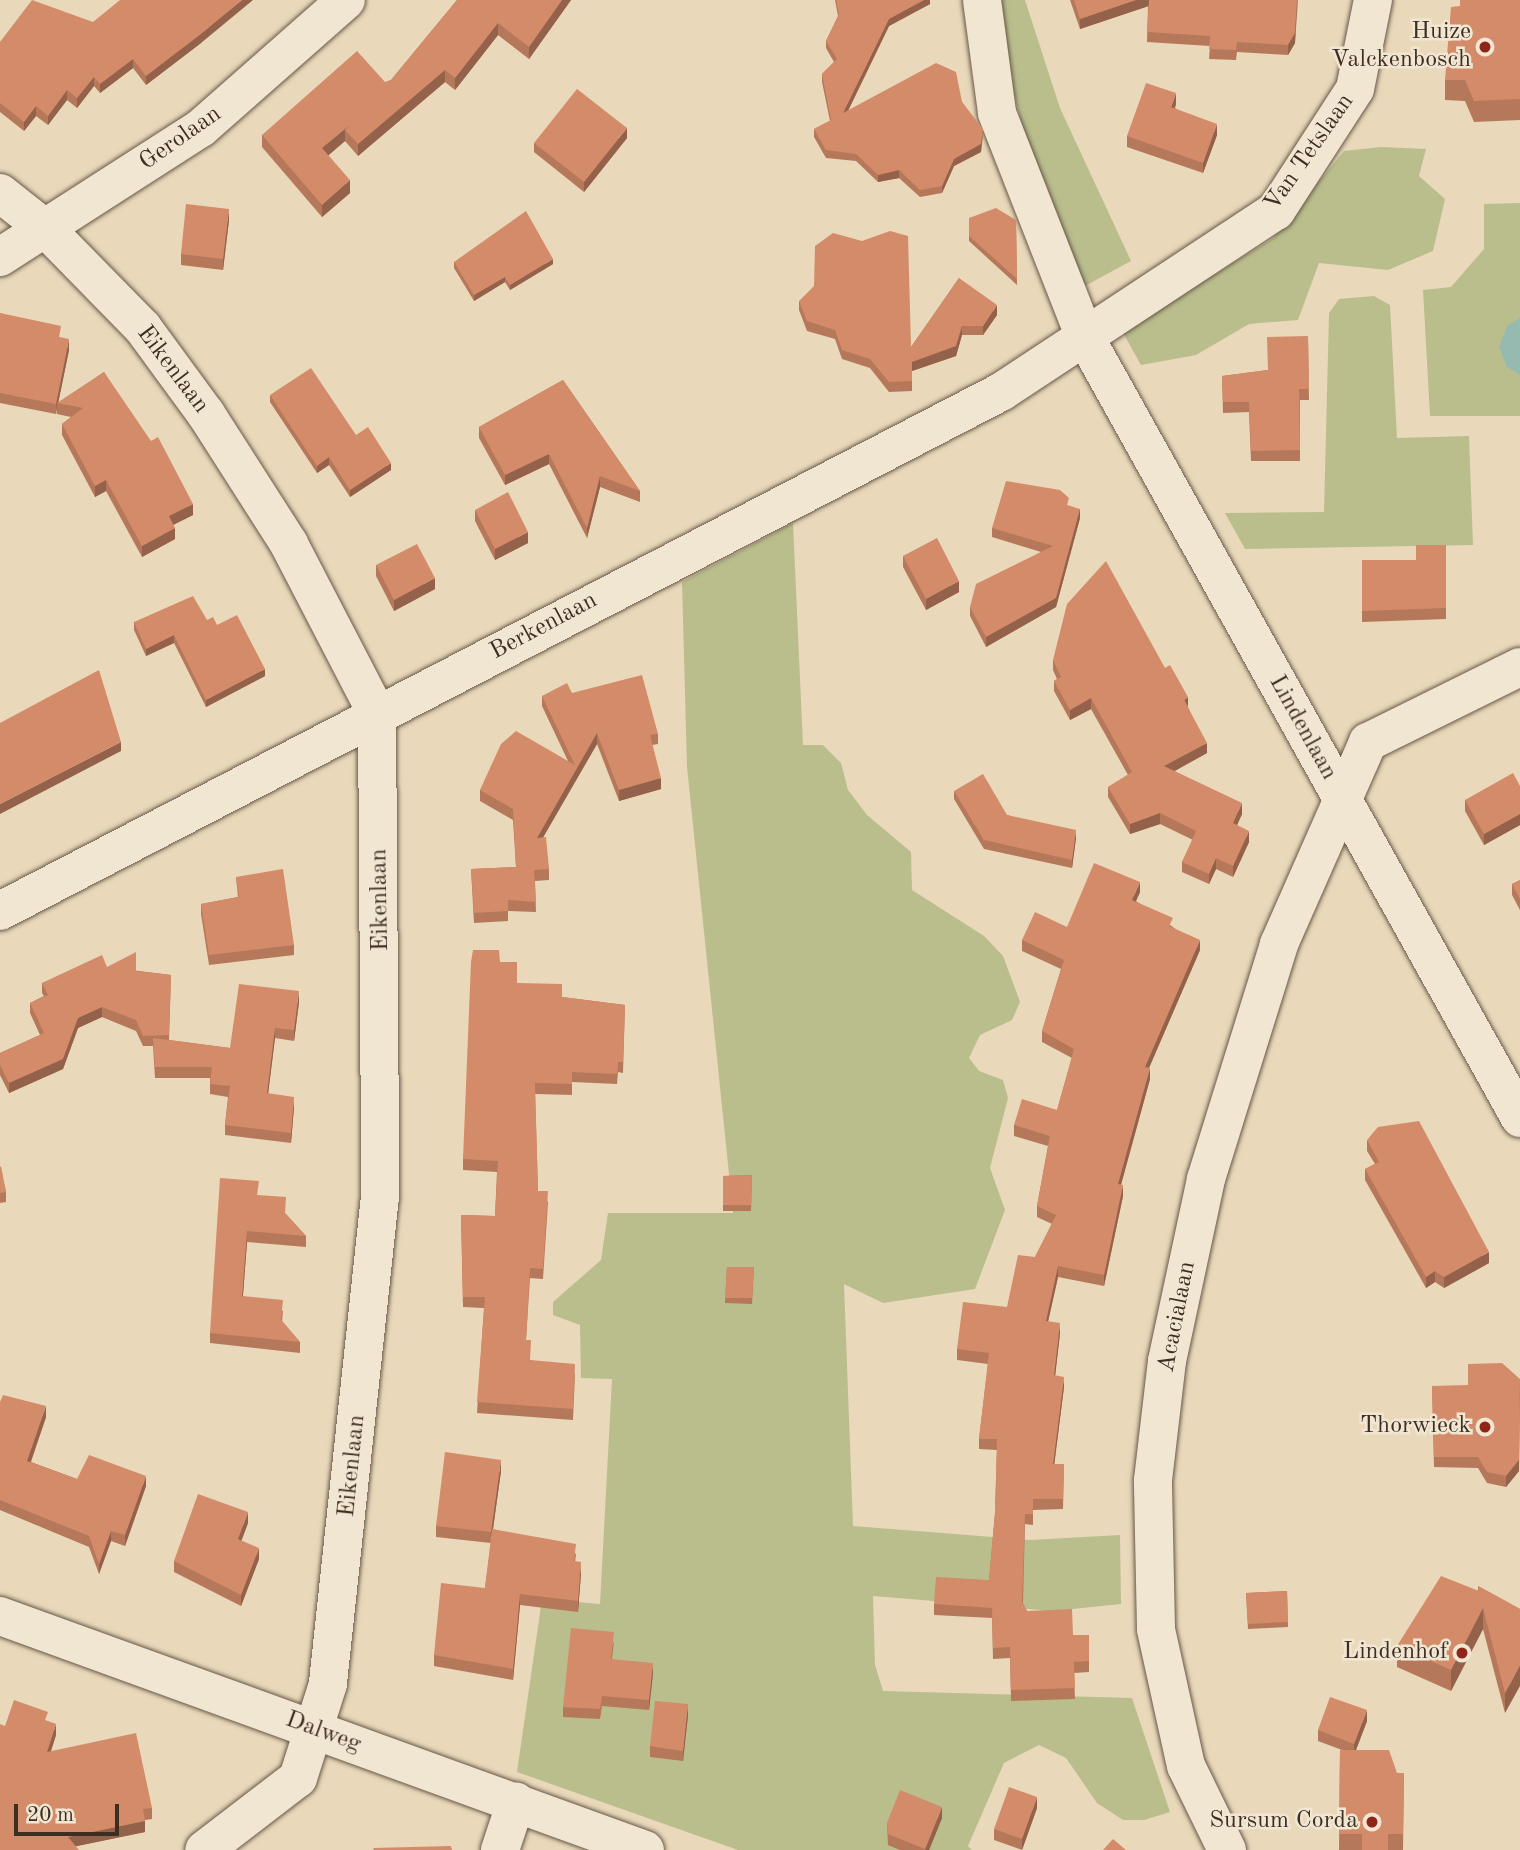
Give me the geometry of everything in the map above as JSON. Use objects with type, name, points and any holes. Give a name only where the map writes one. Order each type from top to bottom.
[{"type":"street","name":"Gerolaan","points":[[0,257],[47,230],[201,128],[346,0]]},
{"type":"street","name":"Lindenlaan","points":[[982,0],[997,113],[1085,337],[1520,1118]]},
{"type":"street","name":"Van Tetslaan","points":[[1085,337],[1276,211],[1355,89],[1373,0]]},
{"type":"street","name":"Eikenlaan","points":[[0,193],[47,230],[143,328],[206,414],[289,544],[377,714],[380,1196],[328,1684],[316,1731],[298,1779],[204,1850]]},
{"type":"street","name":"Berkenlaan","points":[[0,911],[1002,392],[1085,337]]},
{"type":"street","name":"Acacialaan","points":[[1227,1850],[1186,1766],[1156,1629],[1153,1480],[1167,1361],[1206,1179],[1279,944],[1339,796],[1368,742],[1520,667]]},
{"type":"street","name":"Dalweg","points":[[0,1616],[645,1850]]},
{"type":"street","points":[[500,1850],[516,1802]]},
{"type":"green space","points":[[1001,0],[1025,0],[1060,108],[1131,261],[1083,287],[1030,154],[1010,79]]},
{"type":"green space","points":[[1381,147],[1426,149],[1419,176],[1445,199],[1433,251],[1388,270],[1319,263],[1298,320],[1249,324],[1196,355],[1141,365],[1122,331],[1272,239],[1344,151]]},
{"type":"green space","points":[[1520,203],[1520,416],[1430,416],[1423,290],[1451,287],[1484,249],[1484,204]]},
{"type":"green space","points":[[1374,296],[1390,305],[1397,438],[1469,436],[1473,545],[1245,549],[1225,513],[1324,512],[1329,313],[1339,299]]},
{"type":"green space","points":[[793,523],[803,745],[823,745],[841,763],[848,790],[867,815],[911,852],[912,890],[984,936],[1003,956],[1020,1002],[1012,1020],[980,1035],[969,1058],[979,1071],[1003,1080],[1008,1098],[990,1168],[1005,1210],[975,1289],[883,1303],[844,1284],[853,1526],[1030,1540],[1120,1535],[1121,1604],[1053,1611],[873,1596],[875,1665],[883,1691],[1132,1698],[1170,1812],[1144,1820],[1123,1820],[1097,1803],[1066,1758],[1039,1745],[1004,1763],[968,1846],[972,1850],[738,1850],[517,1772],[542,1599],[600,1604],[612,1379],[581,1378],[580,1325],[553,1315],[553,1302],[601,1260],[608,1213],[733,1213],[687,767],[682,582]]},
{"type":"water","points":[[1520,318],[1520,375],[1507,367],[1499,347],[1507,326]]},
{"type":"building","points":[[32,0],[93,22],[120,0],[242,0],[146,76],[133,59],[100,84],[94,77],[77,98],[67,90],[48,116],[36,106],[24,122],[0,103],[0,42]]},
{"type":"building","points":[[457,0],[562,0],[529,47],[498,23],[455,78],[445,70],[358,144],[345,130],[351,124],[322,148],[350,180],[322,205],[262,135],[357,51],[385,82],[391,80]]},
{"type":"building","points":[[836,0],[924,0],[889,19],[843,113],[936,63],[956,72],[962,102],[983,129],[981,144],[954,159],[942,186],[920,190],[899,170],[878,175],[856,154],[826,150],[814,129],[831,120],[822,74],[837,59],[826,41],[839,14]]},
{"type":"building","points":[[1074,0],[1136,0],[1080,19]]},
{"type":"building","points":[[1149,0],[1297,0],[1295,33],[1288,45],[1237,42],[1236,50],[1209,49],[1210,36],[1147,32]]},
{"type":"building","name":"Huize Valckenbosch","points":[[1460,0],[1520,0],[1520,99],[1474,101],[1465,80],[1445,80],[1451,7],[1460,6]]},
{"type":"building","points":[[1146,83],[1176,93],[1171,107],[1217,124],[1203,163],[1127,136]]},
{"type":"building","points":[[577,89],[627,128],[584,182],[534,143]]},
{"type":"building","points":[[186,204],[229,209],[223,259],[181,254]]},
{"type":"building","points":[[996,208],[1016,220],[1017,279],[969,236],[969,218]]},
{"type":"building","points":[[526,211],[553,259],[510,285],[505,277],[474,295],[454,262]]},
{"type":"building","points":[[890,231],[908,236],[911,347],[959,278],[997,305],[983,326],[962,326],[956,346],[912,362],[912,381],[889,382],[870,359],[842,350],[835,330],[807,321],[799,301],[814,286],[815,246],[833,233],[862,241]]},
{"type":"building","points":[[0,313],[61,326],[59,337],[69,339],[56,404],[0,393]]},
{"type":"building","points":[[1308,336],[1309,389],[1299,389],[1300,450],[1251,451],[1249,402],[1223,402],[1222,376],[1268,370],[1267,337]]},
{"type":"building","points":[[311,368],[356,435],[368,427],[391,463],[350,490],[329,457],[317,466],[270,395]]},
{"type":"building","points":[[104,372],[151,441],[158,437],[193,504],[169,516],[175,528],[142,546],[106,480],[95,486],[62,424],[83,408],[57,403]]},
{"type":"building","points":[[563,380],[640,491],[600,476],[587,528],[549,454],[505,475],[479,427]]},
{"type":"building","points":[[1006,481],[1060,490],[1069,498],[1067,505],[1080,509],[1056,598],[986,637],[970,607],[976,584],[1053,546],[992,528]]},
{"type":"building","points":[[508,492],[528,532],[495,549],[475,510]]},
{"type":"building","points":[[937,538],[959,581],[926,599],[903,556]]},
{"type":"building","points":[[417,544],[435,578],[394,600],[376,565]]},
{"type":"building","points":[[1416,545],[1446,545],[1446,608],[1362,611],[1362,560],[1416,560]]},
{"type":"building","points":[[1106,561],[1165,668],[1170,665],[1188,697],[1184,700],[1207,743],[1164,766],[1242,803],[1233,823],[1249,831],[1233,866],[1216,858],[1209,874],[1182,862],[1196,831],[1160,813],[1130,824],[1108,787],[1132,772],[1091,698],[1070,710],[1054,681],[1061,677],[1053,660],[1067,604]]},
{"type":"building","points":[[193,596],[207,620],[213,617],[217,625],[237,615],[265,669],[206,700],[174,635],[146,649],[134,622]]},
{"type":"building","points":[[99,670],[121,742],[0,804],[0,723]]},
{"type":"building","points":[[642,675],[658,734],[650,735],[661,778],[619,790],[597,733],[537,838],[546,837],[549,869],[534,870],[536,902],[508,900],[508,911],[474,913],[471,869],[516,867],[513,809],[480,790],[501,744],[516,731],[575,765],[542,696],[567,683],[572,693]]},
{"type":"building","points":[[1513,773],[1520,786],[1520,814],[1484,834],[1465,800]]},
{"type":"building","points":[[983,774],[1007,815],[1076,830],[1072,860],[984,840],[954,791]]},
{"type":"building","points":[[1094,863],[1140,882],[1132,900],[1173,918],[1169,926],[1200,940],[1145,1067],[1150,1068],[1118,1184],[1123,1185],[1104,1275],[1058,1266],[1046,1321],[1060,1323],[1054,1375],[1064,1377],[1053,1464],[1064,1464],[1063,1499],[1033,1499],[1033,1514],[1025,1514],[1022,1602],[1027,1611],[1072,1609],[1073,1635],[1089,1635],[1089,1661],[1074,1662],[1075,1688],[1011,1690],[1010,1647],[993,1648],[992,1608],[934,1604],[936,1577],[989,1580],[995,1513],[997,1439],[979,1439],[989,1353],[957,1349],[963,1302],[1007,1307],[1018,1255],[1035,1257],[1056,1215],[1037,1206],[1050,1136],[1014,1125],[1022,1099],[1057,1110],[1074,1049],[1042,1031],[1064,960],[1022,940],[1035,912],[1067,927]]},
{"type":"building","points":[[283,869],[294,945],[209,955],[201,904],[239,897],[236,877]]},
{"type":"building","points":[[1520,880],[1520,899],[1512,884]]},
{"type":"building","points":[[473,950],[499,950],[500,962],[517,962],[517,983],[562,984],[562,997],[625,1005],[623,1062],[618,1062],[617,1074],[572,1072],[572,1084],[535,1083],[538,1191],[548,1191],[543,1269],[530,1268],[526,1340],[531,1340],[530,1360],[575,1364],[573,1409],[477,1402],[485,1297],[463,1297],[461,1215],[495,1216],[498,1161],[463,1159]]},
{"type":"building","points":[[136,952],[136,971],[171,975],[169,1035],[143,1036],[136,1020],[102,1007],[78,1018],[63,1059],[9,1083],[0,1065],[0,1053],[44,1033],[30,1003],[48,995],[42,983],[102,955],[107,967]]},
{"type":"building","points":[[239,984],[299,991],[294,1030],[275,1028],[267,1093],[294,1097],[291,1133],[225,1125],[230,1086],[210,1084],[212,1067],[155,1067],[153,1038],[230,1048]]},
{"type":"building","points":[[1419,1121],[1489,1252],[1444,1277],[1435,1271],[1426,1277],[1365,1169],[1379,1162],[1367,1140],[1378,1127]]},
{"type":"building","points":[[0,1167],[6,1192],[0,1193]]},
{"type":"building","points":[[752,1175],[751,1205],[723,1205],[723,1176]]},
{"type":"building","points":[[220,1178],[259,1181],[257,1195],[286,1197],[285,1213],[306,1236],[247,1231],[242,1296],[283,1300],[281,1320],[300,1342],[210,1333]]},
{"type":"building","points":[[727,1267],[754,1267],[752,1298],[725,1298]]},
{"type":"building","name":"Thorwieck","points":[[1502,1363],[1520,1379],[1519,1460],[1506,1476],[1487,1472],[1478,1457],[1434,1457],[1432,1386],[1468,1385],[1468,1364]]},
{"type":"building","points":[[3,1395],[46,1406],[27,1461],[77,1479],[89,1455],[146,1476],[125,1535],[111,1531],[99,1564],[89,1536],[0,1500],[0,1402]]},
{"type":"building","points":[[445,1452],[501,1460],[491,1532],[436,1526]]},
{"type":"building","points":[[198,1494],[248,1512],[238,1539],[259,1548],[241,1595],[174,1561]]},
{"type":"building","points":[[492,1529],[576,1544],[574,1561],[581,1562],[578,1601],[520,1594],[513,1669],[434,1655],[441,1583],[485,1588]]},
{"type":"building","points":[[1441,1576],[1479,1591],[1478,1586],[1520,1609],[1520,1665],[1505,1693],[1483,1608],[1451,1670],[1397,1646]]},
{"type":"building","points":[[1287,1591],[1288,1622],[1248,1624],[1246,1593]]},
{"type":"building","points":[[571,1628],[614,1632],[611,1659],[653,1663],[649,1700],[602,1696],[600,1709],[563,1707]]},
{"type":"building","points":[[1330,1697],[1367,1710],[1354,1744],[1318,1730]]},
{"type":"building","points":[[14,1700],[48,1712],[45,1720],[56,1724],[47,1752],[136,1733],[152,1808],[143,1809],[145,1821],[68,1837],[79,1850],[0,1850],[0,1724],[5,1726]]},
{"type":"building","points":[[655,1701],[688,1704],[683,1751],[650,1746]]},
{"type":"building","name":"Sursum Corda","points":[[1340,1750],[1389,1750],[1397,1773],[1404,1773],[1403,1834],[1388,1834],[1388,1850],[1362,1850],[1362,1834],[1339,1834]]},
{"type":"building","points":[[1009,1787],[1037,1797],[1022,1839],[994,1829]]},
{"type":"building","points":[[900,1790],[942,1807],[925,1849],[888,1834],[887,1823]]},
{"type":"building","points":[[1113,1839],[1126,1850],[1103,1850]]},
{"type":"building","points":[[451,1846],[452,1850],[373,1848]]},
{"type":"place","name":"Huize Valckenbosch","points":[[1485,47]]},
{"type":"place","name":"Thorwieck","points":[[1485,1427]]},
{"type":"place","name":"Lindenhof","points":[[1462,1653]]},
{"type":"place","name":"Sursum Corda","points":[[1372,1822]]}]
